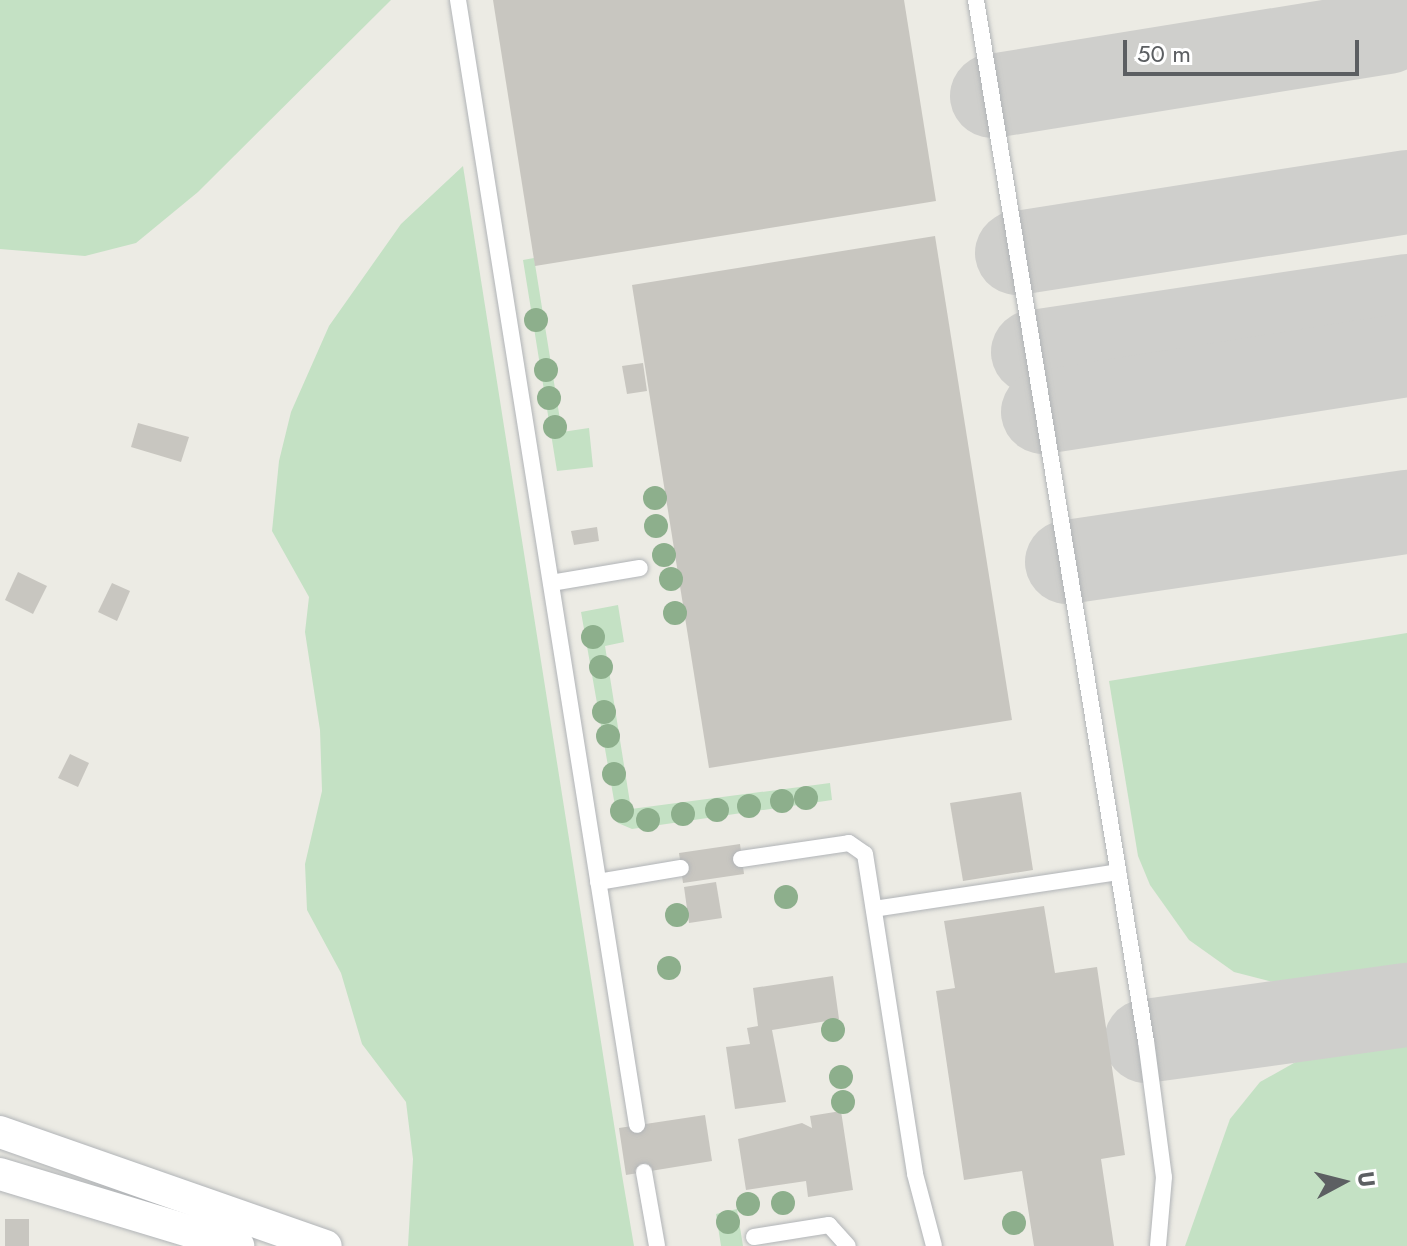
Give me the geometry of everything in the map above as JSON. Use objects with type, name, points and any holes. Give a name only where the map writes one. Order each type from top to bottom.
[{"type":"street","points":[[0,1132],[249,1239]]},
{"type":"street","points":[[0,1174],[249,1239],[326,1246]]},
{"type":"lane","points":[[458,0],[637,1125]]},
{"type":"lane","points":[[976,0],[1118,872],[1164,1177],[1158,1246]]},
{"type":"lane","points":[[551,583],[640,568]]},
{"type":"lane","points":[[741,859],[854,843],[865,854],[915,1174],[934,1246]]},
{"type":"lane","points":[[598,882],[681,868]]},
{"type":"lane","points":[[874,909],[1118,872]]},
{"type":"lane","points":[[644,1172],[657,1246]]},
{"type":"lane","points":[[754,1237],[829,1225],[848,1246]]},
{"type":"green space","points":[[0,0],[391,0],[198,192],[136,243],[85,256],[0,249]]},
{"type":"green space","points":[[463,166],[634,1246],[408,1246],[413,1159],[406,1102],[362,1044],[341,973],[307,910],[305,864],[322,791],[320,730],[305,632],[309,597],[272,531],[279,461],[291,412],[329,326],[401,224]]},
{"type":"green space","points":[[534,258],[562,432],[589,428],[593,467],[557,471],[523,260]]},
{"type":"green space","points":[[618,605],[624,642],[605,646],[631,809],[830,783],[832,800],[632,829],[618,823],[581,612]]},
{"type":"green space","points":[[1407,633],[1407,984],[1323,995],[1234,972],[1189,940],[1150,885],[1138,856],[1109,681]]},
{"type":"green space","points":[[1407,1032],[1407,1246],[1185,1246],[1230,1119],[1260,1082],[1324,1046]]},
{"type":"green space","points":[[737,1209],[743,1246],[721,1246],[716,1214]]},
{"type":"building","points":[[493,0],[904,0],[936,201],[535,266]]},
{"type":"building","points":[[935,236],[1012,720],[709,768],[632,285]]},
{"type":"building","points":[[643,363],[647,391],[627,394],[622,366]]},
{"type":"building","points":[[138,423],[189,437],[181,462],[131,447]]},
{"type":"building","points":[[597,527],[599,541],[574,545],[571,531]]},
{"type":"building","points":[[18,572],[47,586],[33,614],[5,600]]},
{"type":"building","points":[[112,583],[130,591],[117,621],[98,612]]},
{"type":"building","points":[[70,754],[89,763],[78,787],[58,778]]},
{"type":"building","points":[[1021,792],[1033,870],[963,881],[950,803]]},
{"type":"building","points":[[740,844],[744,874],[683,883],[679,853]]},
{"type":"building","points":[[716,882],[722,918],[689,923],[684,887]]},
{"type":"building","points":[[1044,906],[1055,973],[1097,967],[1125,1155],[1101,1159],[1114,1246],[1034,1246],[1022,1171],[964,1180],[936,991],[955,988],[944,921]]},
{"type":"building","points":[[833,976],[839,1019],[772,1030],[786,1102],[735,1109],[726,1047],[750,1044],[747,1028],[758,1026],[753,988]]},
{"type":"building","points":[[841,1111],[853,1190],[808,1197],[806,1181],[746,1190],[738,1139],[802,1123],[812,1128],[810,1116]]},
{"type":"building","points":[[705,1115],[712,1161],[626,1175],[619,1128]]},
{"type":"building","points":[[5,1219],[29,1219],[29,1246],[5,1246]]},
{"type":"taxiway","points":[[992,96],[1389,32]]},
{"type":"taxiway","points":[[1017,253],[1407,192]]},
{"type":"taxiway","points":[[1033,352],[1407,296]]},
{"type":"taxiway","points":[[1043,412],[1407,355]]},
{"type":"taxiway","points":[[1067,562],[1407,512]]},
{"type":"taxiway","points":[[1146,1041],[1407,1005]]}]
